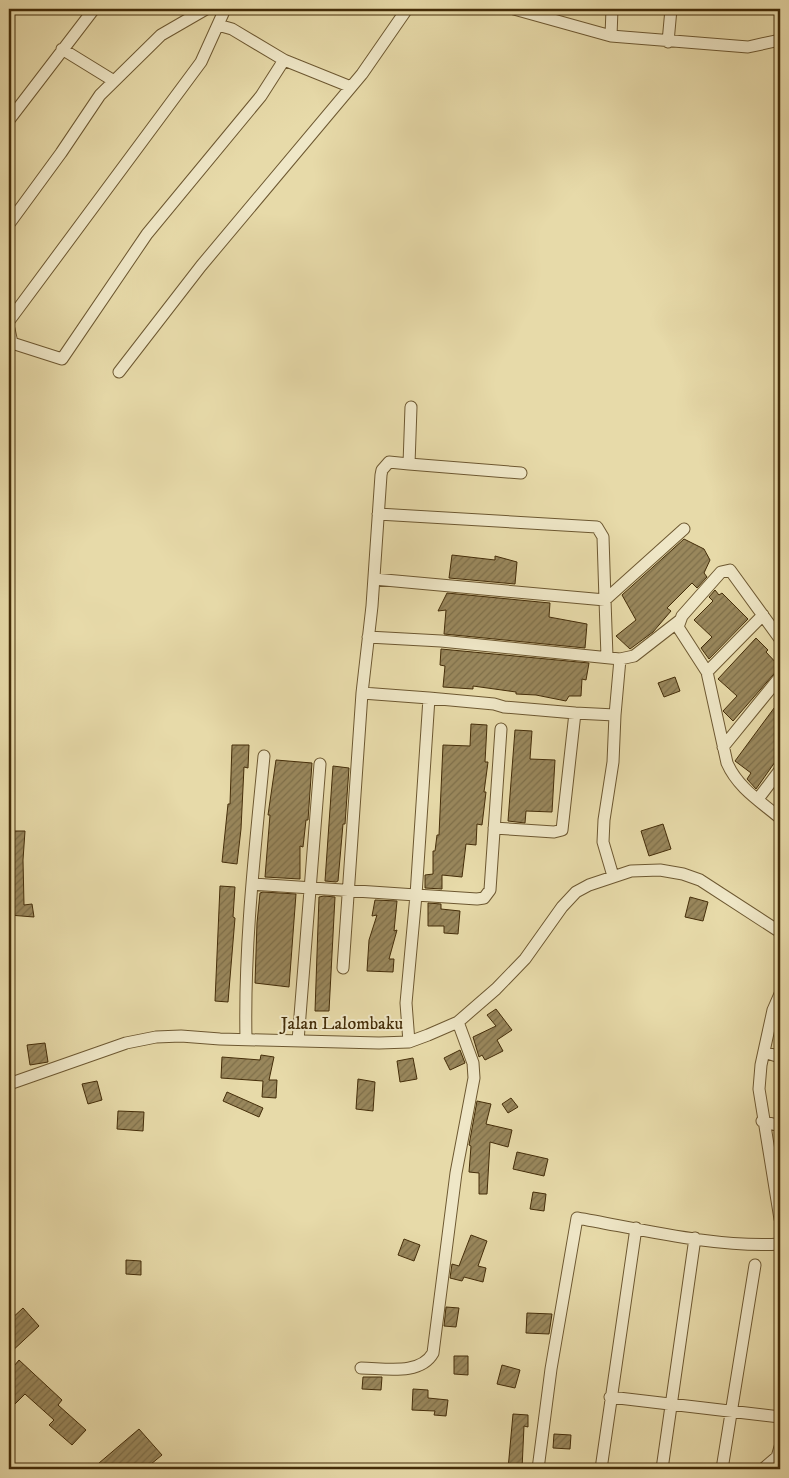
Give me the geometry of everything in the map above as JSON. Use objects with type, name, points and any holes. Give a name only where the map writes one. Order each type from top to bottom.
[{"type":"street","points":[[9,120],[94,9]]},
{"type":"street","points":[[9,224],[61,154],[100,95],[161,35],[206,9]]},
{"type":"street","points":[[9,321],[201,62],[225,9]]},
{"type":"street","points":[[119,372],[202,266],[351,87],[407,9]]},
{"type":"street","points":[[514,9],[611,36],[748,47],[780,40]]},
{"type":"street","points":[[611,36],[612,9]]},
{"type":"street","points":[[668,42],[671,9]]},
{"type":"street","points":[[218,25],[232,29],[284,60],[351,87]]},
{"type":"street","points":[[62,49],[114,81]]},
{"type":"street","points":[[9,329],[12,343],[62,359],[147,234],[261,96],[284,60]]},
{"type":"street","points":[[409,464],[411,407]]},
{"type":"street","points":[[343,968],[362,693],[374,579],[382,470],[389,462],[521,473]]},
{"type":"street","points":[[378,514],[597,527],[603,537],[607,657]]},
{"type":"street","points":[[374,579],[605,600],[684,529]]},
{"type":"street","points":[[368,637],[441,641],[620,659],[634,656],[679,622],[721,572],[726,570],[732,571],[780,639]]},
{"type":"street","points":[[707,672],[763,615]]},
{"type":"street","points":[[679,622],[678,627],[683,637],[707,672],[723,747],[733,776],[780,818]]},
{"type":"street","points":[[613,876],[603,842],[604,820],[613,762],[620,659]]},
{"type":"street","points":[[723,747],[780,677]]},
{"type":"street","points":[[362,693],[494,704],[504,708],[615,715]]},
{"type":"street","points":[[408,1042],[406,1003],[416,895],[429,698]]},
{"type":"street","points":[[494,828],[554,832],[562,830],[575,713]]},
{"type":"street","points":[[252,884],[477,899],[487,896],[491,884],[501,729]]},
{"type":"street","points":[[246,1039],[246,999],[252,884],[264,756]]},
{"type":"street","points":[[298,1040],[320,764]]},
{"type":"street","points":[[758,799],[780,770]]},
{"type":"street","name":"Jalan Lalombaku","points":[[9,1084],[126,1043],[156,1038],[195,1036],[379,1043],[408,1042],[458,1022],[525,959],[562,907],[576,892],[613,876],[645,870],[683,874],[712,887],[780,932]]},
{"type":"street","points":[[780,994],[773,1010],[764,1052],[759,1089],[762,1121],[771,1155],[780,1219]]},
{"type":"street","points":[[361,1368],[418,1367],[429,1360],[433,1352],[456,1173],[474,1078],[473,1063],[458,1022]]},
{"type":"street","points":[[764,1052],[780,1057]]},
{"type":"street","points":[[762,1121],[780,1126]]},
{"type":"street","points":[[538,1469],[551,1369],[576,1218],[696,1238],[758,1245],[780,1244]]},
{"type":"street","points":[[601,1469],[636,1228]]},
{"type":"street","points":[[662,1469],[696,1238]]},
{"type":"street","points":[[722,1469],[755,1264]]},
{"type":"street","points":[[610,1397],[780,1417]]},
{"type":"street","points":[[763,1469],[776,1456],[780,1447]]},
{"type":"building","points":[[684,539],[704,549],[710,560],[704,573],[707,577],[697,588],[692,583],[667,608],[671,611],[653,632],[630,649],[616,636],[636,620],[622,595]]},
{"type":"building","points":[[452,555],[495,560],[495,556],[517,562],[515,584],[449,578]]},
{"type":"building","points":[[715,590],[719,595],[722,593],[748,619],[709,659],[701,648],[712,637],[694,620],[713,601],[709,597]]},
{"type":"building","points":[[447,593],[550,603],[549,617],[587,624],[585,648],[444,634],[446,610],[438,611]]},
{"type":"building","points":[[756,638],[768,650],[766,652],[780,667],[733,721],[723,711],[737,696],[718,679]]},
{"type":"building","points":[[441,649],[589,663],[586,680],[582,679],[581,696],[569,696],[566,701],[473,686],[473,689],[443,687],[445,666],[440,665]]},
{"type":"building","points":[[675,677],[680,691],[664,697],[658,683]]},
{"type":"building","points":[[780,700],[780,755],[756,789],[747,779],[751,773],[735,761]]},
{"type":"building","points":[[471,724],[487,725],[485,762],[488,762],[482,825],[477,824],[476,845],[466,844],[462,877],[442,875],[442,889],[425,888],[425,875],[433,874],[433,851],[435,851],[437,835],[439,835],[443,745],[470,746]]},
{"type":"building","points":[[515,730],[532,731],[530,759],[555,760],[552,812],[526,811],[525,823],[508,821]]},
{"type":"building","points":[[232,745],[249,745],[248,768],[244,767],[237,864],[222,862],[228,804],[230,804]]},
{"type":"building","points":[[276,760],[312,763],[308,820],[306,820],[303,847],[300,846],[300,879],[265,877],[270,815],[268,815]]},
{"type":"building","points":[[333,766],[349,768],[345,824],[343,824],[338,881],[336,882],[325,881]]},
{"type":"building","points":[[663,824],[671,849],[649,856],[641,831]]},
{"type":"building","points":[[9,831],[25,831],[23,860],[24,905],[32,904],[34,917],[9,915]]},
{"type":"building","points":[[220,886],[235,887],[233,917],[235,918],[228,1002],[215,1001]]},
{"type":"building","points":[[260,893],[296,894],[289,987],[255,983],[257,923]]},
{"type":"building","points":[[319,897],[335,897],[329,1011],[315,1011]]},
{"type":"building","points":[[690,897],[708,902],[703,921],[685,917]]},
{"type":"building","points":[[375,900],[397,901],[394,931],[397,930],[389,959],[394,959],[393,972],[367,971],[369,940],[377,915],[372,916]]},
{"type":"building","points":[[428,903],[441,904],[441,909],[460,911],[458,934],[444,933],[444,926],[428,926]]},
{"type":"building","points":[[496,1009],[512,1030],[497,1040],[503,1051],[485,1060],[482,1055],[479,1057],[473,1037],[496,1026],[487,1015]]},
{"type":"building","points":[[45,1043],[48,1062],[30,1065],[27,1045]]},
{"type":"building","points":[[460,1050],[465,1063],[450,1070],[444,1058]]},
{"type":"building","points":[[261,1055],[274,1057],[269,1080],[277,1080],[276,1098],[262,1097],[263,1081],[221,1078],[222,1057],[260,1060]]},
{"type":"building","points":[[413,1058],[417,1079],[400,1082],[397,1061]]},
{"type":"building","points":[[358,1079],[375,1082],[373,1111],[356,1109]]},
{"type":"building","points":[[97,1081],[102,1100],[88,1104],[82,1084]]},
{"type":"building","points":[[227,1092],[263,1108],[259,1117],[223,1101]]},
{"type":"building","points":[[511,1098],[518,1107],[508,1113],[502,1104]]},
{"type":"building","points":[[477,1101],[491,1104],[486,1124],[512,1130],[508,1147],[490,1142],[487,1194],[479,1194],[479,1173],[469,1172],[471,1146],[469,1145]]},
{"type":"building","points":[[118,1111],[144,1112],[143,1131],[117,1129]]},
{"type":"building","points":[[517,1152],[548,1159],[544,1176],[513,1169]]},
{"type":"building","points":[[533,1192],[546,1194],[544,1211],[530,1209]]},
{"type":"building","points":[[471,1235],[487,1241],[478,1266],[486,1268],[483,1282],[464,1277],[462,1281],[450,1278],[452,1264],[459,1266]]},
{"type":"building","points":[[404,1239],[420,1245],[414,1261],[398,1255]]},
{"type":"building","points":[[126,1260],[141,1261],[141,1275],[126,1274]]},
{"type":"building","points":[[446,1307],[459,1308],[456,1327],[444,1326]]},
{"type":"building","points":[[23,1308],[39,1326],[9,1354],[9,1321]]},
{"type":"building","points":[[527,1313],[552,1314],[549,1334],[526,1333]]},
{"type":"building","points":[[454,1356],[468,1356],[468,1375],[454,1374]]},
{"type":"building","points":[[19,1360],[62,1400],[58,1405],[86,1430],[72,1445],[49,1425],[54,1420],[25,1394],[9,1410],[9,1372]]},
{"type":"building","points":[[502,1365],[520,1370],[515,1388],[497,1384]]},
{"type":"building","points":[[363,1377],[382,1377],[381,1390],[362,1389]]},
{"type":"building","points":[[413,1389],[428,1390],[428,1398],[448,1400],[446,1416],[434,1415],[435,1411],[412,1410]]},
{"type":"building","points":[[513,1414],[528,1415],[528,1427],[524,1426],[522,1469],[508,1469]]},
{"type":"building","points":[[139,1429],[162,1455],[145,1469],[92,1469]]},
{"type":"building","points":[[554,1434],[571,1435],[570,1449],[553,1448]]}]
